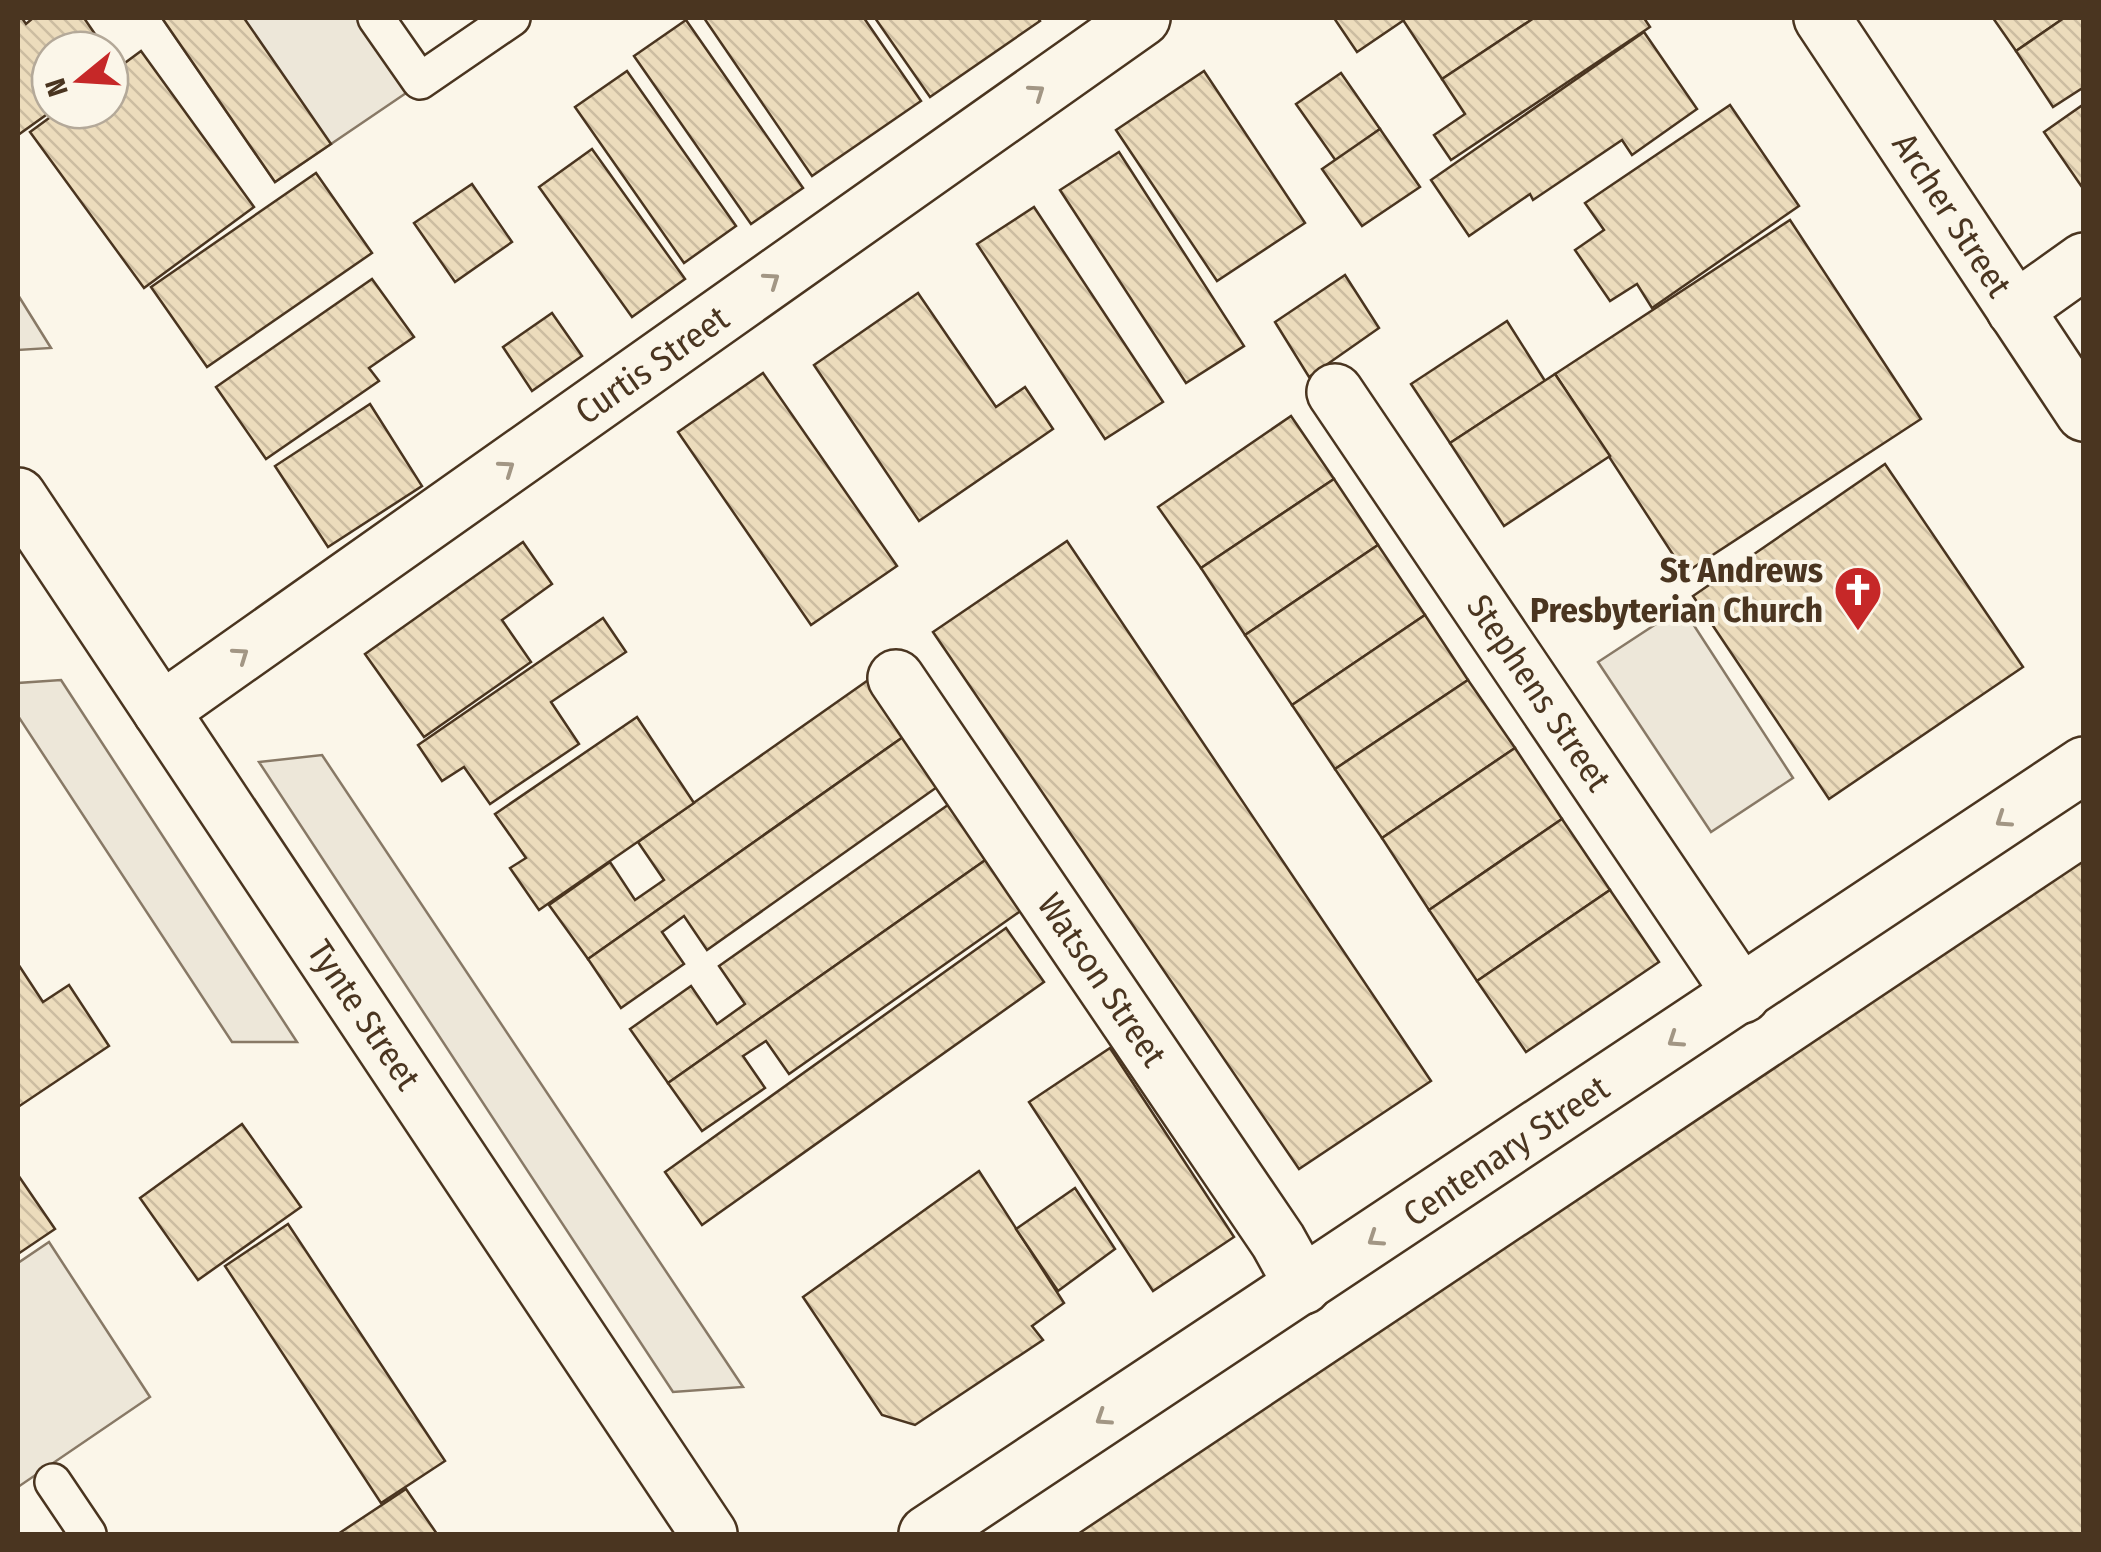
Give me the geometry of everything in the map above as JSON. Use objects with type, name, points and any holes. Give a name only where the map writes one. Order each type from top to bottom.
[{"type":"street","name":"Curtis Street","points":[[161,711],[1142,18]]},
{"type":"street","name":"Archer Street","points":[[1822,18],[2084,413]]},
{"type":"street","points":[[2015,310],[2084,262]]},
{"type":"street","name":"Stephens Street","points":[[1335,392],[1742,995]]},
{"type":"street","name":"Tynte Street","points":[[18,496],[710,1534]]},
{"type":"street","name":"Watson Street","points":[[896,678],[1256,1209],[1304,1286]]},
{"type":"street","name":"Centenary Street","points":[[927,1534],[2084,765]]},
{"type":"lane","points":[[376,18],[420,81],[512,18]]},
{"type":"lane","points":[[52,1482],[88,1534]]},
{"type":"shaded area","points":[[162,18],[367,18],[415,87],[275,182]]},
{"type":"shaded area","points":[[18,295],[51,348],[18,350]]},
{"type":"shaded area","points":[[1682,607],[1793,778],[1711,832],[1598,662]]},
{"type":"shaded area","points":[[61,680],[297,1042],[232,1042],[18,716],[18,683]]},
{"type":"shaded area","points":[[322,755],[743,1387],[673,1392],[259,762]]},
{"type":"shaded area","points":[[49,1242],[150,1397],[18,1487],[18,1263]]},
{"type":"building","points":[[18,18],[26,24],[33,18],[84,18],[92,30],[30,30],[30,126],[18,135]]},
{"type":"building","points":[[162,18],[244,18],[331,144],[275,182]]},
{"type":"building","points":[[704,18],[864,18],[921,101],[812,176]]},
{"type":"building","points":[[875,18],[1038,18],[1040,21],[930,97]]},
{"type":"building","points":[[1334,18],[1407,18],[1357,52]]},
{"type":"building","points":[[1534,18],[1442,79],[1403,20]]},
{"type":"building","points":[[1534,18],[1644,18],[1650,27],[1451,160],[1434,135],[1465,114],[1442,79]]},
{"type":"building","points":[[1993,18],[2064,18],[2016,51]]},
{"type":"building","points":[[2064,18],[2084,18],[2084,87],[2053,107],[2016,51]]},
{"type":"building","points":[[686,20],[803,188],[751,224],[634,56]]},
{"type":"building","points":[[1644,32],[1697,109],[1632,155],[1622,140],[1533,200],[1530,194],[1469,236],[1431,180]]},
{"type":"building","points":[[141,51],[254,207],[144,288],[30,132],[130,130],[130,59]]},
{"type":"building","points":[[627,71],[736,226],[684,263],[575,107]]},
{"type":"building","points":[[1204,71],[1305,223],[1217,281],[1116,130]]},
{"type":"building","points":[[1341,73],[1380,129],[1336,161],[1296,104]]},
{"type":"building","points":[[2084,104],[2084,190],[2044,132]]},
{"type":"building","points":[[1730,105],[1799,206],[1652,308],[1637,284],[1610,301],[1575,250],[1604,230],[1585,203]]},
{"type":"building","points":[[1380,129],[1420,187],[1362,226],[1322,169]]},
{"type":"building","points":[[592,149],[685,279],[632,317],[539,187]]},
{"type":"building","points":[[1119,152],[1244,346],[1186,383],[1060,190]]},
{"type":"building","points":[[316,173],[372,253],[207,367],[151,287]]},
{"type":"building","points":[[472,184],[512,242],[455,282],[414,223]]},
{"type":"building","points":[[1034,207],[1163,402],[1105,439],[977,244]]},
{"type":"building","points":[[1790,220],[1921,419],[1685,573],[1555,374]]},
{"type":"building","points":[[1345,275],[1379,328],[1309,377],[1275,322]]},
{"type":"building","points":[[372,279],[414,337],[369,368],[379,381],[266,459],[216,387]]},
{"type":"building","points":[[918,293],[996,407],[1025,387],[1053,429],[919,521],[814,365]]},
{"type":"building","points":[[552,313],[582,356],[532,391],[503,347]]},
{"type":"building","points":[[1507,321],[1545,381],[1450,443],[1411,384]]},
{"type":"building","points":[[763,373],[897,566],[811,625],[678,432]]},
{"type":"building","points":[[1555,374],[1610,456],[1504,526],[1450,443]]},
{"type":"building","points":[[370,404],[422,486],[328,547],[275,466]]},
{"type":"building","points":[[1291,416],[1334,479],[1201,568],[1158,507]]},
{"type":"building","name":"St Andrews Presbyterian Church","points":[[1885,464],[2023,667],[1829,799],[1693,596]]},
{"type":"building","points":[[1334,479],[1378,545],[1245,635],[1201,568]]},
{"type":"building","points":[[1067,541],[1431,1081],[1299,1169],[933,632]]},
{"type":"building","points":[[523,542],[552,584],[502,620],[531,662],[424,737],[365,654]]},
{"type":"building","points":[[1378,545],[1425,615],[1292,705],[1245,635]]},
{"type":"building","points":[[1425,615],[1468,680],[1335,769],[1292,705]]},
{"type":"building","points":[[603,618],[626,652],[551,702],[579,744],[490,804],[464,767],[442,781],[418,745]]},
{"type":"building","points":[[874,676],[913,730],[588,959],[549,905],[610,862],[635,900],[664,880],[638,842]]},
{"type":"building","points":[[1468,680],[1515,748],[1382,838],[1335,769]]},
{"type":"building","points":[[637,717],[694,803],[539,910],[510,868],[526,858],[495,814]]},
{"type":"building","points":[[913,730],[947,780],[707,950],[684,916],[662,932],[684,964],[621,1008],[588,959]]},
{"type":"building","points":[[1515,748],[1562,819],[1429,910],[1382,838]]},
{"type":"building","points":[[955,800],[994,854],[668,1083],[630,1029],[691,986],[717,1024],[745,1004],[719,966]]},
{"type":"building","points":[[1562,819],[1610,890],[1477,981],[1429,910]]},
{"type":"building","points":[[994,854],[1029,905],[789,1074],[766,1041],[743,1056],[765,1088],[702,1131],[668,1083]]},
{"type":"building","points":[[2084,861],[2084,1534],[1078,1534]]},
{"type":"building","points":[[1610,890],[1659,962],[1526,1052],[1477,981]]},
{"type":"building","points":[[1006,928],[1044,982],[702,1225],[665,1172]]},
{"type":"building","points":[[18,964],[43,1002],[69,985],[109,1046],[18,1107]]},
{"type":"building","points":[[1110,1048],[1234,1237],[1153,1291],[1029,1102]]},
{"type":"building","points":[[242,1124],[301,1207],[198,1280],[140,1198]]},
{"type":"building","points":[[979,1171],[1064,1303],[1032,1326],[1043,1340],[915,1425],[882,1415],[803,1297]]},
{"type":"building","points":[[18,1175],[55,1229],[18,1254]]},
{"type":"building","points":[[1075,1188],[1115,1249],[1058,1291],[1016,1229]]},
{"type":"building","points":[[288,1224],[445,1461],[381,1503],[225,1266]]},
{"type":"building","points":[[406,1489],[437,1534],[338,1534]]},
{"type":"place","name":"St Andrews Presbyterian Church","points":[[1858,632]]}]
